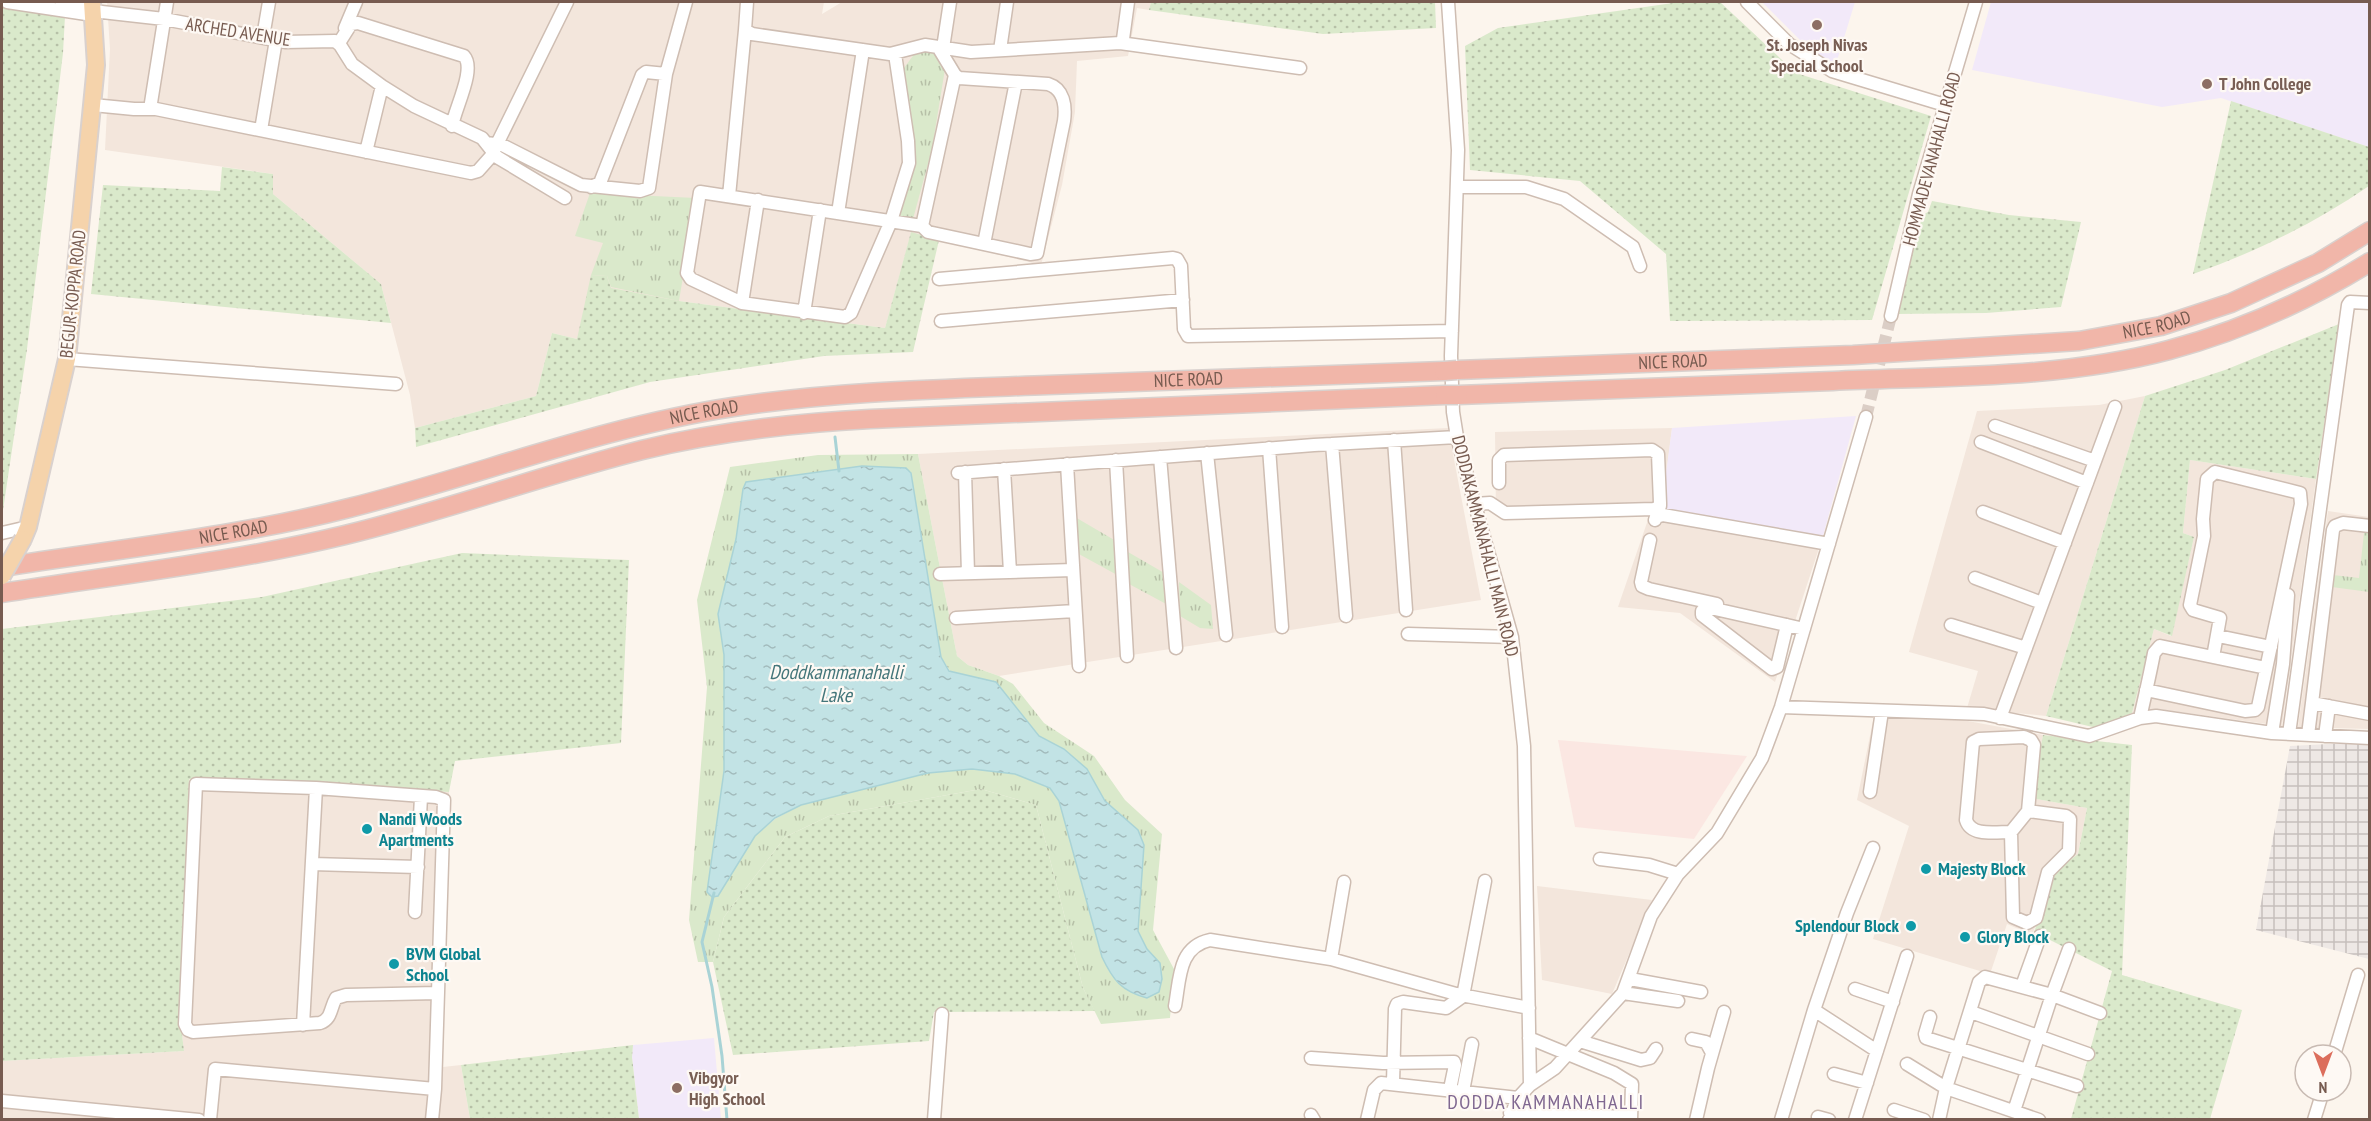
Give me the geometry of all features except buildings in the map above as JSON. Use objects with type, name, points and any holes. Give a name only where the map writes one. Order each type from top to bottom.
[{"type":"highway","name":"NICE ROAD","points":[[2,567],[297,520],[400,494],[554,448],[688,415],[817,396],[969,388],[1852,355],[2090,340],[2161,326],[2231,303],[2318,263],[2370,231]]},
{"type":"highway","name":"NICE ROAD","points":[[2,593],[250,555],[300,545],[375,528],[552,475],[679,442],[824,422],[1955,376],[2090,366],[2167,351],[2237,328],[2305,298],[2370,261]]},
{"type":"main road","name":"BEGUR-KOPPA ROAD","points":[[2,576],[26,533],[67,359],[96,65],[93,9]]},
{"type":"street","points":[[8,2],[93,9]]},
{"type":"street","points":[[62,2],[93,9]]},
{"type":"street","points":[[150,109],[167,2]]},
{"type":"street","points":[[263,37],[269,2]]},
{"type":"street","points":[[339,43],[356,2]]},
{"type":"street","points":[[93,105],[150,109],[471,173],[478,171],[492,147],[567,2]]},
{"type":"street","points":[[492,147],[580,185],[640,191],[649,188],[666,74],[686,2]]},
{"type":"street","points":[[729,196],[747,2]]},
{"type":"street","points":[[941,2],[947,20]]},
{"type":"street","points":[[922,225],[955,75],[941,47],[950,2]]},
{"type":"street","points":[[1000,50],[1008,2]]},
{"type":"street","points":[[1120,43],[1123,39],[1128,2]]},
{"type":"street","name":"DODDAKAMMANAHALLI MAIN ROAD","points":[[1448,2],[1458,150],[1452,331],[1454,412],[1457,437],[1474,504],[1512,637],[1524,746],[1530,1084]]},
{"type":"street","points":[[1747,2],[1789,44],[1832,71],[1946,105]]},
{"type":"street","name":"HOMMADEVANAHALLI ROAD","points":[[1891,316],[1919,194],[1976,2]]},
{"type":"street","name":"ARCHED AVENUE","points":[[93,9],[164,19],[276,40],[339,43]]},
{"type":"street","points":[[339,43],[351,24],[358,23],[464,57],[469,63],[468,73],[455,109],[452,126]]},
{"type":"street","points":[[745,30],[753,34],[895,54],[919,46],[941,47],[964,52],[1120,43],[1300,68]]},
{"type":"street","points":[[261,130],[276,40]]},
{"type":"street","points":[[339,43],[352,64],[382,86],[452,126],[482,138],[565,198]]},
{"type":"street","points":[[838,213],[863,50]]},
{"type":"street","points":[[895,54],[908,141],[909,163],[891,221],[851,313],[844,317],[742,303],[691,279],[687,273],[700,192],[891,221],[922,225],[928,232],[1030,254],[1037,253],[1065,107],[1062,97],[1053,85],[964,79],[955,75]]},
{"type":"street","points":[[591,187],[600,183],[642,75],[646,72],[666,74]]},
{"type":"street","points":[[984,244],[1016,82]]},
{"type":"street","points":[[366,152],[382,86]]},
{"type":"street","points":[[1457,187],[1526,187],[1564,199],[1633,248],[1640,266]]},
{"type":"street","points":[[742,303],[758,201]]},
{"type":"street","points":[[804,313],[820,210]]},
{"type":"street","points":[[939,279],[1173,258],[1177,259],[1181,266],[1185,333],[1192,337],[1452,331]]},
{"type":"street","points":[[941,321],[1183,300]]},
{"type":"street","points":[[2289,734],[2348,305],[2350,302],[2370,303]]},
{"type":"street","points":[[67,359],[396,384]]},
{"type":"street","points":[[2000,718],[2115,407]]},
{"type":"street","points":[[1529,1038],[1569,1053],[1614,1073],[1632,1084],[1631,1118],[1510,1116],[1518,1098],[1530,1084],[1555,1068],[1569,1053],[1580,1041],[1623,993],[1651,916],[1678,874],[1718,833],[1762,758],[1781,707],[1866,417]]},
{"type":"street","points":[[1995,426],[2095,461]]},
{"type":"street","points":[[968,573],[962,473],[1269,448],[1457,437]]},
{"type":"street","points":[[1394,440],[1406,610]]},
{"type":"street","points":[[1981,442],[2087,483]]},
{"type":"street","points":[[1332,444],[1346,616]]},
{"type":"street","points":[[1269,448],[1282,627]]},
{"type":"street","points":[[1474,504],[1490,503],[1505,513],[1654,509],[1660,506],[1658,454],[1652,450],[1504,455],[1498,460],[1499,483]]},
{"type":"street","points":[[1207,453],[1226,635]]},
{"type":"street","points":[[1160,457],[1176,648]]},
{"type":"street","points":[[1116,460],[1127,656]]},
{"type":"street","points":[[1067,464],[1079,666]]},
{"type":"street","points":[[1004,469],[1010,572]]},
{"type":"street","points":[[2146,690],[2245,711],[2255,710],[2258,707],[2301,504],[2300,493],[2216,472],[2207,479],[2203,519],[2204,536],[2190,605],[2193,610],[2220,618],[2213,657]]},
{"type":"street","points":[[1983,512],[2065,543]]},
{"type":"street","points":[[1655,520],[1656,517],[1663,515],[1829,544]]},
{"type":"street","points":[[2308,735],[2333,530],[2335,526],[2343,523],[2370,526]]},
{"type":"street","points":[[2,533],[26,533]]},
{"type":"street","points":[[1650,540],[1641,582],[1645,588],[1805,626]]},
{"type":"street","points":[[2271,733],[2283,664],[2291,553]]},
{"type":"street","points":[[940,574],[1072,570]]},
{"type":"street","points":[[1975,578],[2042,603]]},
{"type":"street","points":[[1787,625],[1777,667],[1772,669],[1702,615],[1702,611],[1706,607],[1787,625],[1805,626]]},
{"type":"street","points":[[956,618],[1075,611]]},
{"type":"street","points":[[1951,625],[2026,648]]},
{"type":"street","points":[[1408,634],[1512,637]]},
{"type":"street","points":[[2217,636],[2271,647]]},
{"type":"street","points":[[2140,718],[2154,652],[2160,646],[2266,668]]},
{"type":"street","points":[[2156,716],[2161,693]]},
{"type":"street","points":[[2312,703],[2370,714]]},
{"type":"street","points":[[2325,736],[2329,706]]},
{"type":"street","points":[[1781,707],[1966,713],[2090,736],[2140,718],[2156,716],[2271,733],[2370,738]]},
{"type":"street","points":[[1870,792],[1882,711]]},
{"type":"street","points":[[2027,739],[2030,725]]},
{"type":"street","points":[[2011,832],[1974,831],[1966,822],[1973,742],[1979,739],[2027,739],[2034,747],[2028,811],[2011,832],[2013,917],[2027,923],[2036,918],[2048,872],[2069,851],[2070,819],[2066,816],[2028,811]]},
{"type":"street","points":[[432,1119],[435,1089],[442,798],[198,783],[195,786],[185,1024],[188,1030],[193,1032],[327,1021],[336,998],[346,995],[437,993]]},
{"type":"street","points":[[303,1024],[316,789]]},
{"type":"street","points":[[415,912],[421,796]]},
{"type":"street","points":[[1781,1119],[1814,1010],[1847,913],[1874,848]]},
{"type":"street","points":[[1600,859],[1649,865],[1678,874]]},
{"type":"street","points":[[312,864],[418,867]]},
{"type":"street","points":[[1393,1083],[1397,1004],[1403,1002],[1446,1008],[1462,996],[1485,881]]},
{"type":"street","points":[[1331,959],[1344,882]]},
{"type":"street","points":[[2022,986],[2040,936]]},
{"type":"street","points":[[1175,1006],[1185,956],[1192,947],[1210,940],[1331,959],[1462,996],[1529,1008]]},
{"type":"street","points":[[2014,1111],[2069,949]]},
{"type":"street","points":[[1855,1119],[1907,956]]},
{"type":"street","points":[[2338,1043],[2358,975]]},
{"type":"street","points":[[1939,1119],[1946,1088],[1982,977],[2052,995],[2100,1013]]},
{"type":"street","points":[[1630,979],[1701,992]]},
{"type":"street","points":[[1855,989],[1893,1002]]},
{"type":"street","points":[[1623,993],[1678,1001]]},
{"type":"street","points":[[1814,1010],[1877,1051]]},
{"type":"street","points":[[1696,1119],[1724,1012]]},
{"type":"street","points":[[1971,1012],[2088,1054]]},
{"type":"street","points":[[934,1119],[942,1014]]},
{"type":"street","points":[[1930,1017],[1924,1034],[1926,1038],[2077,1086]]},
{"type":"street","points":[[1692,1039],[1706,1042],[1712,1053]]},
{"type":"street","points":[[1580,1041],[1641,1060],[1650,1058],[1656,1049]]},
{"type":"street","points":[[1456,1090],[1472,1044]]},
{"type":"street","points":[[1311,1058],[1393,1063],[1454,1062],[1456,1090]]},
{"type":"street","points":[[1907,1064],[1946,1088],[2039,1119]]},
{"type":"street","points":[[210,1119],[215,1069],[435,1089]]},
{"type":"street","points":[[1834,1074],[1867,1083]]},
{"type":"street","points":[[1367,1119],[1374,1090],[1381,1083],[1518,1098]]},
{"type":"street","points":[[2,1101],[198,1119]]},
{"type":"street","points":[[2314,1119],[2319,1103]]},
{"type":"street","points":[[1894,1110],[1924,1119]]},
{"type":"shaded area","points":[[107,2],[824,2],[822,14],[842,2],[1151,2],[1149,10],[1137,8],[1128,56],[1077,61],[1075,112],[1062,185],[1041,265],[911,233],[885,328],[679,301],[577,339],[552,333],[536,396],[415,428],[410,395],[381,284],[273,194],[273,174],[105,150],[110,49]]},
{"type":"shaded area","name":"St. Joseph Nivas Special School","points":[[1762,2],[1855,2],[1836,64],[1809,49]]},
{"type":"shaded area","name":"T John College","points":[[1991,2],[2369,2],[2369,147],[2221,98],[2162,107],[1972,70]]},
{"type":"shaded area","points":[[2145,396],[2046,716],[1967,708],[1978,671],[1909,652],[1977,411],[2099,405]]},
{"type":"shaded area","points":[[1856,416],[1823,536],[1661,510],[1672,428]]},
{"type":"shaded area","points":[[1448,428],[1481,600],[999,676],[968,665],[957,656],[918,454]]},
{"type":"shaded area","points":[[1672,428],[1662,510],[1823,536],[1775,682],[1680,613],[1618,607],[1651,511],[1496,516],[1495,432]]},
{"type":"shaded area","points":[[2190,460],[2316,479],[2282,726],[2158,709],[2132,713],[2154,629],[2171,636],[2194,537],[2183,533]]},
{"type":"shaded area","points":[[2328,511],[2369,517],[2369,729],[2298,727]]},
{"type":"shaded area","points":[[1874,716],[1957,719],[2043,735],[2031,798],[2087,808],[2078,854],[2056,871],[2032,935],[2007,924],[1990,974],[1873,939],[1909,826],[1857,800]]},
{"type":"shaded area","points":[[1558,740],[1747,756],[1694,839],[1575,827]]},
{"type":"shaded area","points":[[2349,743],[2369,745],[2369,959],[2256,930],[2290,746]]},
{"type":"shaded area","points":[[189,779],[449,792],[443,1067],[461,1065],[470,1119],[2,1120],[2,1061],[184,1051],[181,1026]]},
{"type":"shaded area","points":[[1537,886],[1652,900],[1612,994],[1542,980]]},
{"type":"shaded area","name":"Vibgyor High School","points":[[714,1038],[721,1119],[639,1119],[632,1057],[633,1045]]},
{"type":"green space","points":[[1151,2],[1435,2],[1436,28],[1323,34],[1149,10]]},
{"type":"green space","points":[[1680,2],[1720,2],[1796,73],[1931,116],[1872,320],[1670,321],[1666,254],[1580,181],[1470,170],[1465,46],[1498,28]]},
{"type":"green space","points":[[2,6],[65,16],[63,53],[27,349],[2,517]]},
{"type":"green space","points":[[924,49],[937,55],[945,69],[932,149],[913,219],[898,217],[916,156],[901,72],[915,53]]},
{"type":"green space","points":[[2231,101],[2369,147],[2369,186],[2284,236],[2193,274]]},
{"type":"green space","points":[[222,167],[273,174],[273,194],[381,284],[391,323],[91,294],[103,185],[220,191]]},
{"type":"green space","points":[[590,193],[696,198],[679,301],[611,287],[607,276],[591,275],[603,243],[575,236]]},
{"type":"green space","points":[[1932,201],[2009,215],[2081,222],[2061,307],[1986,313],[1895,314],[1917,218],[1928,212]]},
{"type":"green space","points":[[911,232],[939,240],[913,352],[824,356],[650,382],[416,447],[415,428],[536,396],[552,333],[577,339],[591,275],[607,276],[611,288],[679,301],[885,328]]},
{"type":"green space","points":[[2339,324],[2316,479],[2190,460],[2183,533],[2194,537],[2172,636],[2154,629],[2132,713],[2097,728],[2046,716],[2145,396],[2225,370]]},
{"type":"green space","points":[[918,454],[957,656],[968,665],[999,676],[1013,684],[1044,723],[1094,756],[1125,800],[1162,834],[1153,930],[1174,969],[1170,1018],[1101,1024],[1083,988],[1036,805],[981,789],[829,816],[785,837],[724,917],[713,962],[698,962],[689,920],[707,687],[697,600],[730,467],[818,455]],"holes":[[[906,468],[911,473],[941,657],[950,671],[996,682],[1039,736],[1064,749],[1087,769],[1105,801],[1138,831],[1138,931],[1147,949],[1160,963],[1102,957],[1059,801],[1050,788],[1015,774],[972,769],[928,773],[801,805],[775,819],[755,836],[707,892],[724,771],[724,655],[718,614],[736,539],[743,489]]]},
{"type":"green space","points":[[1075,517],[1116,541],[1119,576],[1077,553]]},
{"type":"green space","points":[[2364,533],[2369,533],[2369,592],[2332,587],[2333,575],[2359,578]]},
{"type":"green space","points":[[1128,552],[1166,574],[1168,605],[1129,584]]},
{"type":"green space","points":[[462,553],[629,560],[621,743],[455,761],[449,792],[189,779],[181,1026],[184,1051],[2,1061],[2,629],[262,597]]},
{"type":"green space","points":[[1179,582],[1211,605],[1213,629],[1200,628],[1180,616]]},
{"type":"green space","points":[[2043,735],[2132,745],[2122,975],[2242,1010],[2210,1119],[2071,1119],[2112,971],[2034,932],[2056,871],[2078,854],[2087,808],[2031,798]]},
{"type":"green space","points":[[981,789],[1036,805],[1083,988],[1095,1011],[934,1012],[929,1041],[733,1055],[713,962],[724,917],[785,837],[829,816]]},
{"type":"green space","points":[[633,1045],[632,1057],[639,1119],[470,1119],[461,1065]]},
{"type":"water","name":"Doddkammanahalli Lake","points":[[862,466],[906,468],[911,473],[941,657],[949,671],[996,682],[1039,736],[1064,749],[1087,769],[1105,801],[1138,830],[1144,845],[1138,931],[1147,949],[1160,963],[1162,979],[1159,992],[1147,998],[1138,995],[1119,984],[1110,972],[1102,957],[1059,801],[1050,788],[1015,774],[972,769],[928,773],[801,805],[775,818],[755,836],[718,896],[712,897],[707,892],[724,771],[724,655],[718,614],[736,539],[743,489],[746,482]]},
{"type":"waterway","points":[[835,437],[839,471]]},
{"type":"waterway","points":[[714,893],[702,942],[712,987],[722,1056],[727,1120]]},
{"type":"tunnel","points":[[1866,417],[1891,316]]},
{"type":"place","name":"St. Joseph Nivas Special School","points":[[1817,25]]},
{"type":"place","name":"T John College","points":[[2207,84]]},
{"type":"place","name":"Nandi Woods Apartments","points":[[367,829]]},
{"type":"place","name":"Majesty Block","points":[[1926,869]]},
{"type":"place","name":"Splendour Block","points":[[1911,926]]},
{"type":"place","name":"Glory Block","points":[[1965,937]]},
{"type":"place","name":"BVM Global School","points":[[394,964]]},
{"type":"place","name":"Vibgyor High School","points":[[677,1088]]},
{"type":"district","name":"DODDA KAMMANAHALLI","points":[[1546,1102]]}]
